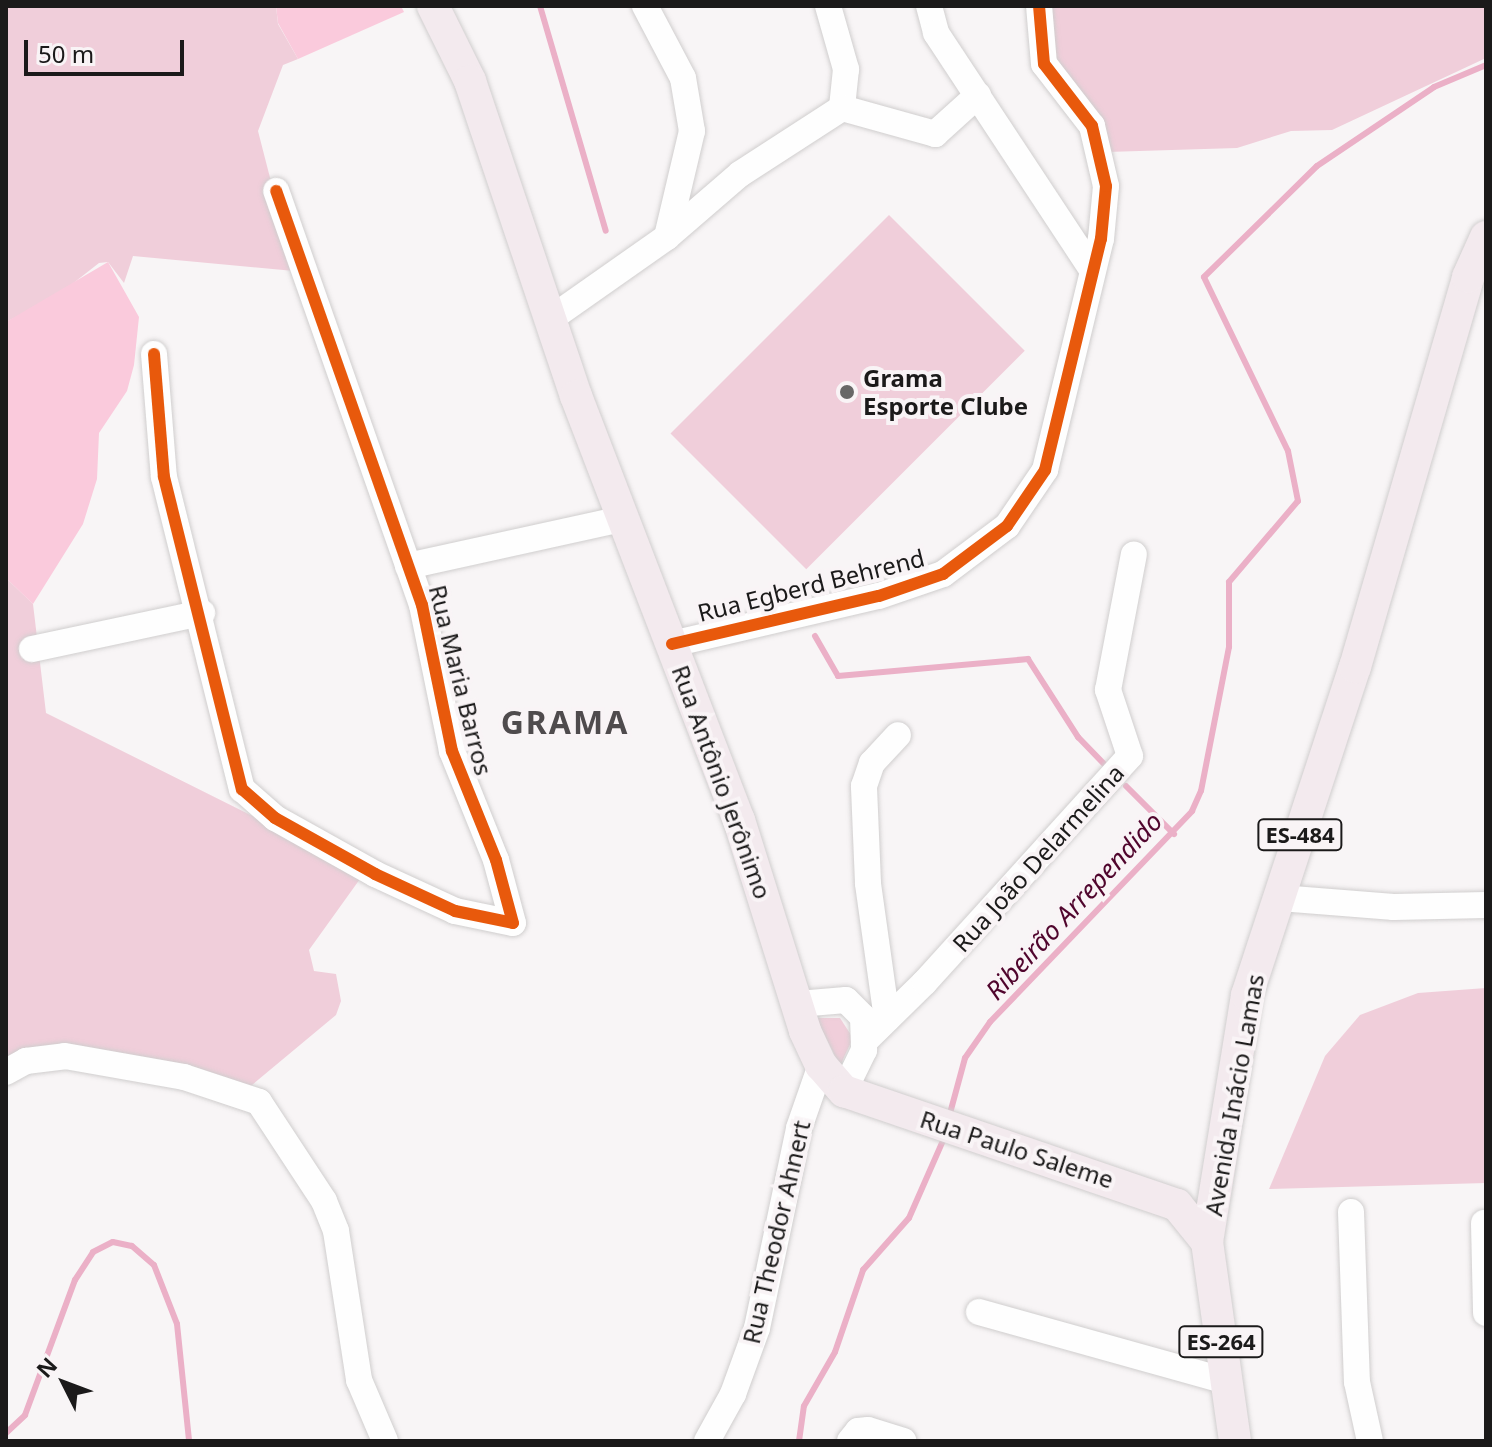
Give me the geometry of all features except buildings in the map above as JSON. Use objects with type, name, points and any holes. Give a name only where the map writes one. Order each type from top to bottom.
[{"type":"main road","name":"Rua Antônio Jerônimo","points":[[433,6],[470,81],[549,320],[621,519],[749,848],[798,1004],[821,1065]]},
{"type":"main road","name":"Avenida Inácio Lamas","points":[[1235,1441],[1223,1380],[1207,1242],[1247,995],[1355,667],[1468,277],[1486,237]]},
{"type":"main road","points":[[821,1065],[844,1091]]},
{"type":"main road","name":"Rua Paulo Saleme","points":[[844,1091],[1177,1205],[1207,1242]]},
{"type":"street","points":[[645,6],[683,78],[692,131],[667,237]]},
{"type":"street","points":[[828,6],[846,69],[842,108]]},
{"type":"street","points":[[929,6],[936,33],[1091,268]]},
{"type":"street","name":"Rua Egberd Behrend","points":[[672,644],[879,596],[943,574],[1007,526],[1045,470],[1091,268],[1101,239],[1106,186],[1092,126],[1044,64],[1039,6]]},
{"type":"street","points":[[549,320],[667,237],[740,174],[842,108],[935,134],[978,95]]},
{"type":"street","name":"Rua Maria Barros","points":[[154,354],[164,477],[202,613],[237,776],[250,800],[375,874],[455,911],[513,923],[496,860],[452,751],[422,605],[276,191]]},
{"type":"street","points":[[408,566],[621,519]]},
{"type":"street","name":"Rua João Delarmelina","points":[[867,1039],[1130,756],[1108,690],[1134,554]]},
{"type":"street","points":[[32,649],[202,613]]},
{"type":"street","points":[[887,1019],[868,883],[864,786],[872,763],[898,735]]},
{"type":"street","points":[[1280,898],[1394,907],[1486,905]]},
{"type":"street","points":[[798,1004],[855,1004],[866,1022],[867,1039],[844,1091]]},
{"type":"street","points":[[6,1072],[26,1061],[65,1056],[218,1086],[259,1102],[287,1151],[324,1201],[336,1231],[359,1380],[385,1441]]},
{"type":"street","name":"Rua Theodor Ahnert","points":[[707,1441],[733,1394],[757,1328],[799,1128],[821,1065]]},
{"type":"street","points":[[1351,1212],[1357,1382],[1370,1441]]},
{"type":"street","points":[[1484,1223],[1486,1313]]},
{"type":"street","points":[[979,1312],[1223,1380]]},
{"type":"street","points":[[850,1441],[858,1431],[868,1430],[903,1441]]},
{"type":"shaded area","points":[[6,6],[276,6],[278,24],[298,59],[283,65],[258,131],[294,271],[133,256],[124,283],[108,262],[99,263],[53,299],[6,322]]},
{"type":"shaded area","points":[[276,6],[401,6],[404,12],[298,59],[278,23]]},
{"type":"shaded area","points":[[1024,6],[1486,6],[1486,58],[1332,130],[1291,131],[1237,148],[1107,152]]},
{"type":"shaded area","name":"Grama Esporte Clube","points":[[889,215],[1025,351],[806,569],[671,433]]},
{"type":"shaded area","points":[[108,262],[139,317],[134,365],[127,391],[99,433],[97,479],[83,524],[33,604],[6,578],[6,322]]},
{"type":"shaded area","points":[[6,578],[33,604],[46,713],[365,872],[309,950],[314,971],[336,974],[341,1001],[336,1015],[246,1090],[6,1061]]},
{"type":"shaded area","points":[[1486,988],[1486,1183],[1269,1189],[1325,1056],[1360,1015],[1418,993]]},
{"type":"shaded area","points":[[816,1018],[840,1018],[853,1038],[840,1066]]},
{"type":"waterway","points":[[540,6],[606,231]]},
{"type":"waterway","name":"Ribeirão Arrependido","points":[[949,1117],[965,1058],[990,1022],[1192,811],[1201,791],[1229,647],[1229,582],[1298,501],[1288,451],[1204,277],[1317,166],[1434,87],[1486,65]]},
{"type":"waterway","points":[[815,636],[838,676],[1028,659],[1078,737],[1107,767]]},
{"type":"waterway","points":[[1126,786],[1174,834]]},
{"type":"waterway","name":"Ribeirão Arrependido","points":[[799,1441],[804,1406],[835,1352],[863,1270],[909,1218],[945,1136]]},
{"type":"waterway","points":[[6,1433],[25,1415],[75,1280],[93,1252],[113,1242],[132,1246],[154,1265],[177,1324],[189,1441]]},
{"type":"cycle path","points":[[672,644],[879,596],[943,574],[1007,526],[1045,470],[1101,239],[1106,186],[1092,126],[1044,64],[1039,6]]},
{"type":"cycle path","points":[[154,354],[164,477],[242,789],[275,818],[375,874],[455,911],[513,923],[496,860],[452,751],[422,605],[276,191]]},
{"type":"place","name":"Grama Esporte Clube","points":[[847,392]]},
{"type":"district","name":"GRAMA","points":[[565,722]]}]
